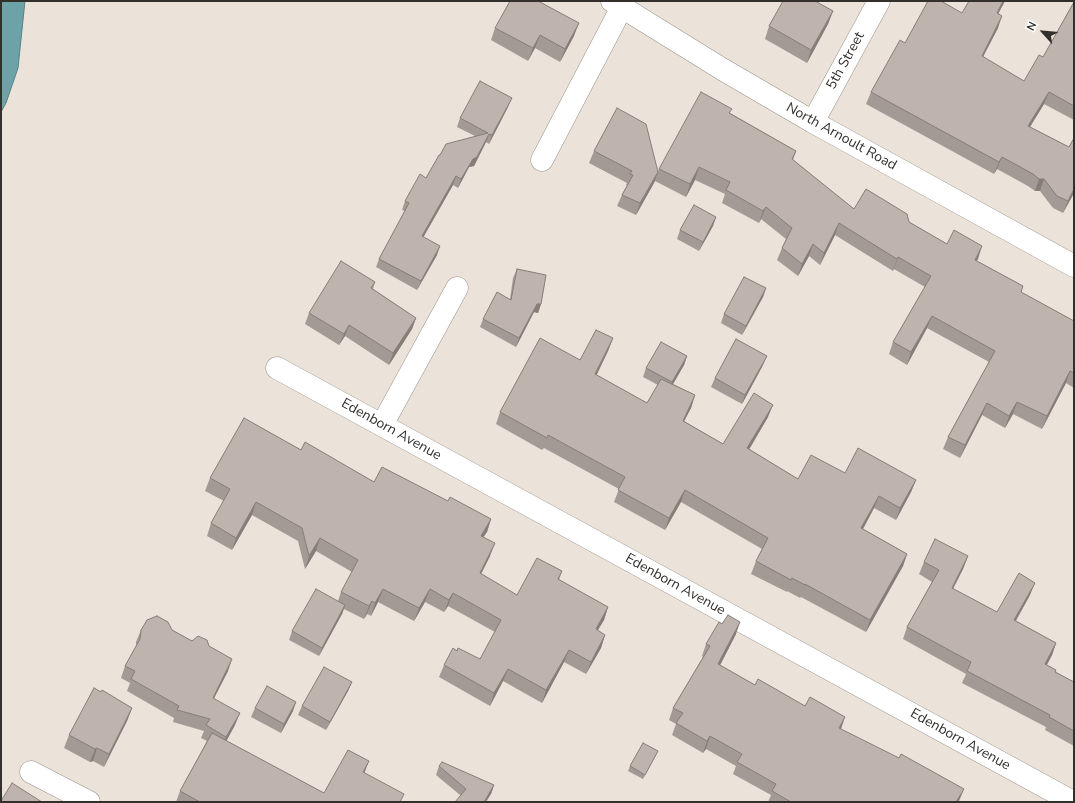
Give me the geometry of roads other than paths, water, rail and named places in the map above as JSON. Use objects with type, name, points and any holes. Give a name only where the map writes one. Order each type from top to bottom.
[{"type":"street","name":"5th Street","points":[[813,122],[879,1]]},
{"type":"street","name":"North Arnoult Road","points":[[617,4],[722,69],[813,122],[1072,261]]},
{"type":"street","points":[[542,160],[617,4]]},
{"type":"street","points":[[382,425],[457,288]]},
{"type":"street","name":"Edenborn Avenue","points":[[277,368],[1073,802]]},
{"type":"street","points":[[31,772],[89,802]]},
{"type":"water","points":[[1,1],[25,1],[18,68],[6,103],[1,112]]}]
